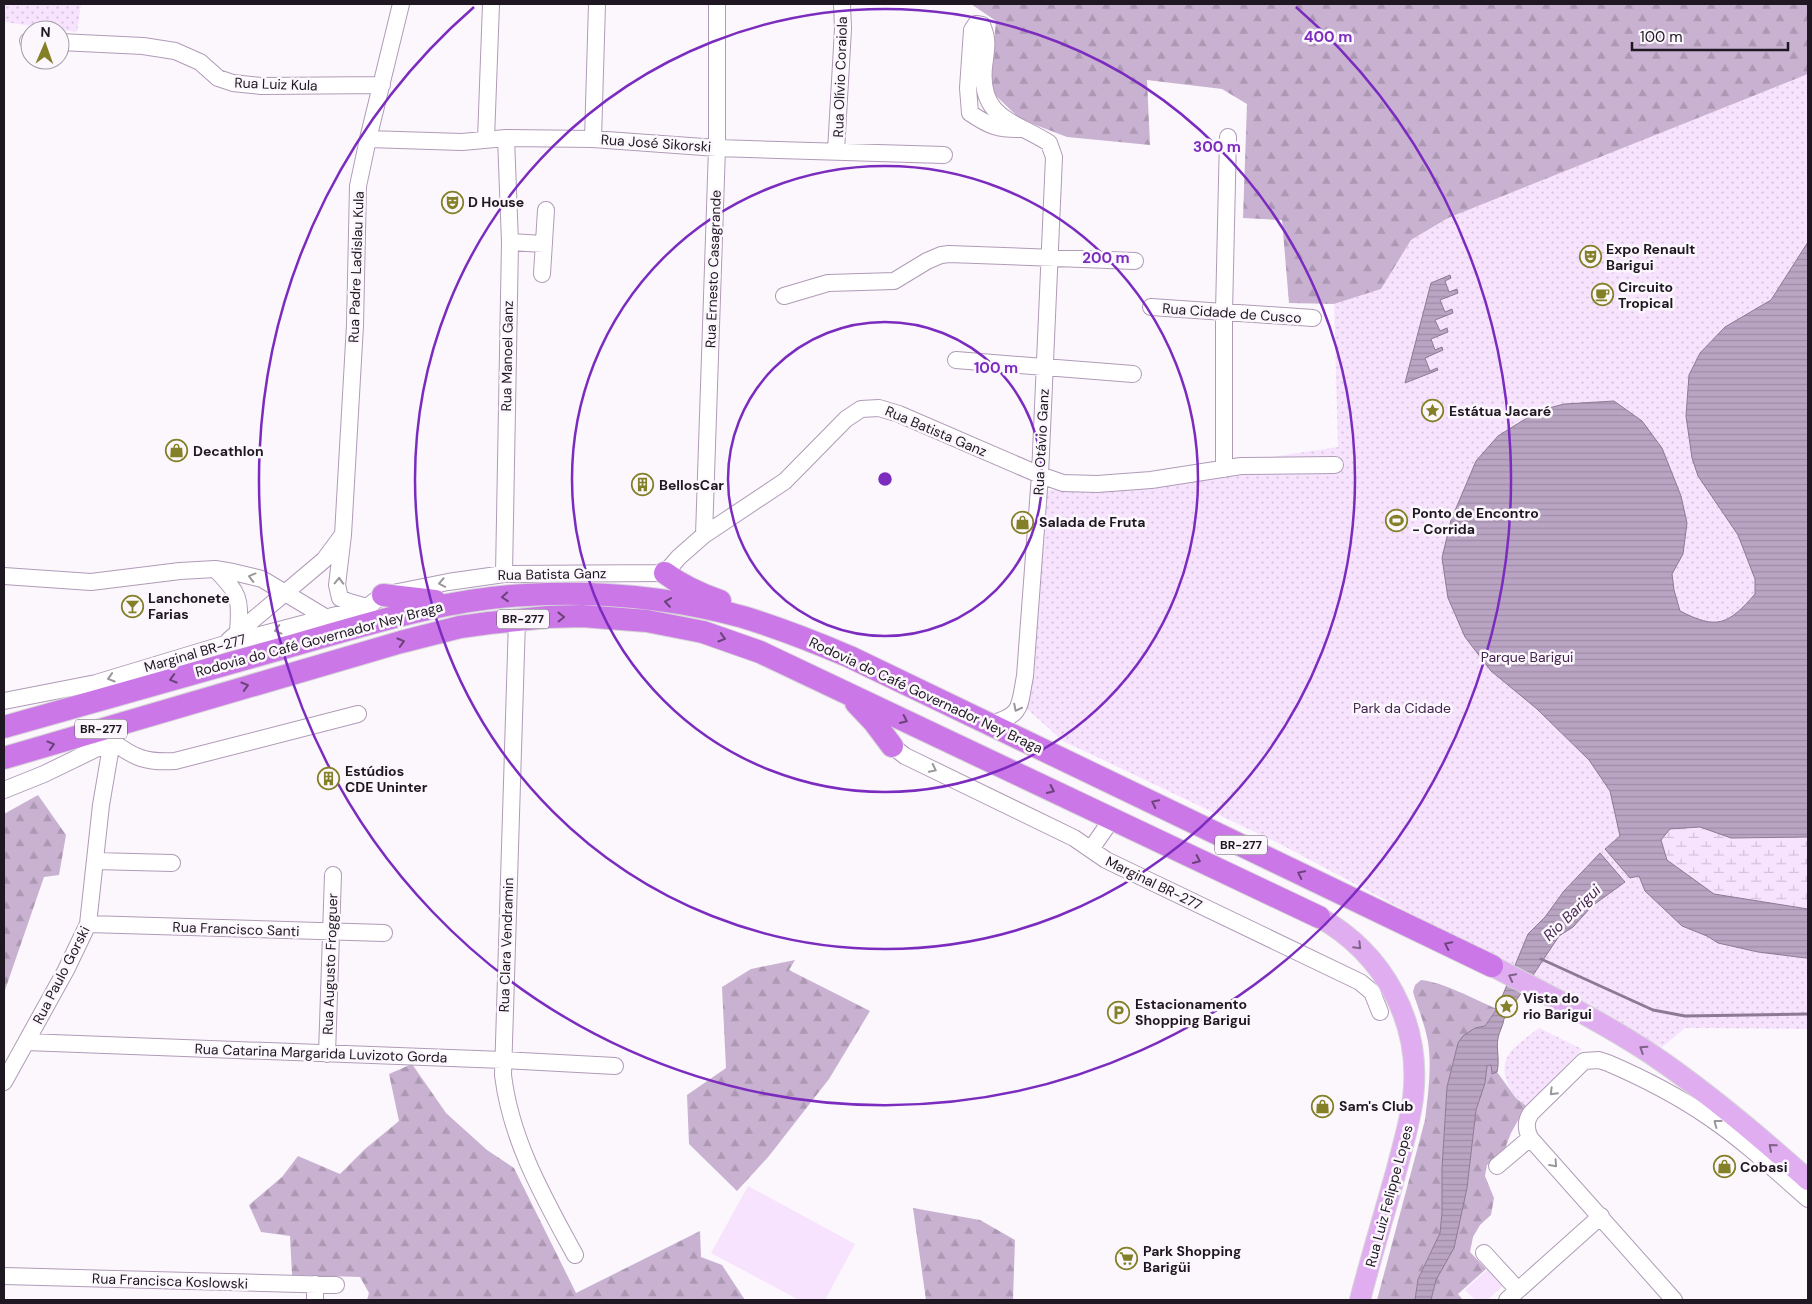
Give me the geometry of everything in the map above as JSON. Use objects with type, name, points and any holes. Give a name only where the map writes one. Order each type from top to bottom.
[{"type":"highway","points":[[665,572],[678,583],[700,594],[776,621],[850,657]]},
{"type":"highway","name":"Rodovia do Café Governador Ney Braga","points":[[4,727],[398,616],[456,603],[498,597],[590,595],[653,600],[695,606],[742,617],[801,637],[850,657],[1492,966]]},
{"type":"highway","points":[[375,601],[456,603]]},
{"type":"highway","name":"Rodovia do Café Governador Ney Braga","points":[[4,758],[198,700],[460,627],[548,617],[606,617],[647,621],[679,626],[731,640],[760,652],[1318,918]]},
{"type":"highway","points":[[844,692],[874,722],[892,746]]},
{"type":"highway","points":[[112,741],[198,700]]},
{"type":"main road","name":"Rua Luiz Felippe Lopes","points":[[1318,918],[1358,944],[1384,976],[1405,1018],[1414,1063],[1413,1097],[1407,1130],[1360,1300]]},
{"type":"main road","points":[[1492,966],[1628,1040],[1674,1070],[1744,1124],[1808,1180]]},
{"type":"main road","points":[[1346,1300],[1414,1063]]},
{"type":"street","name":"Rua Padre Ladislau Kula","points":[[375,601],[349,602],[340,598],[337,585],[343,535],[355,325],[358,186],[401,4]]},
{"type":"street","points":[[486,139],[491,4]]},
{"type":"street","points":[[593,139],[597,4]]},
{"type":"street","name":"Rua Ernesto Casagrande","points":[[704,535],[717,148],[717,4]]},
{"type":"street","name":"Rua Olívio Coraiola","points":[[836,150],[842,4]]},
{"type":"street","points":[[976,24],[982,25],[987,36],[983,76],[987,98],[996,112],[1022,129],[1004,130],[987,124],[970,113],[969,71],[972,30],[976,24]]},
{"type":"street","name":"Rua Luiz Kula","points":[[70,42],[143,46],[176,51],[200,62],[218,78],[233,84],[261,86],[382,85]]},
{"type":"street","name":"Rua Otávio Ganz","points":[[990,724],[1011,717],[1020,704],[1025,676],[1040,475],[1054,157],[1049,142],[1038,135],[1022,129]]},
{"type":"street","points":[[1224,469],[1224,312],[1228,137]]},
{"type":"street","name":"Rua José Sikorski","points":[[368,139],[462,142],[506,138],[593,139],[717,148],[836,150],[944,155]]},
{"type":"street","name":"Rua Manoel Ganz","points":[[504,574],[510,242],[506,138]]},
{"type":"street","points":[[542,274],[546,210]]},
{"type":"street","points":[[510,242],[544,244]]},
{"type":"street","points":[[784,296],[828,283],[894,281],[927,261],[941,255],[964,254],[1135,261]]},
{"type":"street","name":"Rua Cidade de Cusco","points":[[1151,307],[1312,318]]},
{"type":"street","points":[[956,360],[1133,374]]},
{"type":"street","name":"Rua Batista Ganz","points":[[375,601],[448,582],[504,574],[665,572],[704,535],[785,481],[846,418],[861,409],[879,408],[899,414],[1040,475],[1063,483],[1097,484],[1151,480],[1241,466],[1335,465]]},
{"type":"street","points":[[225,644],[238,631],[324,560],[343,535]]},
{"type":"street","points":[[215,570],[232,586],[238,596],[240,608],[238,631]]},
{"type":"street","points":[[4,576],[91,582],[180,571],[215,570],[233,572],[262,579],[325,617]]},
{"type":"street","name":"Marginal BR-277","points":[[4,701],[96,683],[375,601]]},
{"type":"street","name":"Rua Clara Vendramin","points":[[517,620],[503,1060],[505,1091],[515,1132],[540,1188],[574,1255]]},
{"type":"street","points":[[4,790],[44,774],[112,741],[136,758],[162,762],[175,761],[358,714]]},
{"type":"street","name":"Rua Paulo Gorski","points":[[4,1082],[66,970],[88,924],[101,805],[112,741]]},
{"type":"street","name":"Marginal BR-277","points":[[892,746],[906,756],[1074,838],[1106,860],[1360,982],[1372,992],[1380,1012]]},
{"type":"street","points":[[1091,849],[1112,819]]},
{"type":"street","points":[[95,861],[172,863]]},
{"type":"street","name":"Rua Augusto Frogguer","points":[[327,1054],[333,875]]},
{"type":"street","name":"Rua Francisco Santi","points":[[88,924],[384,933]]},
{"type":"street","name":"Rua Catarina Margarida Luvizoto Gorda","points":[[26,1042],[615,1066]]},
{"type":"street","points":[[1674,1300],[1528,1132],[1528,1118],[1531,1113],[1584,1061],[1599,1060],[1660,1087],[1710,1118],[1753,1151],[1808,1199]]},
{"type":"street","points":[[1498,1166],[1528,1132]]},
{"type":"street","points":[[1484,1253],[1513,1297],[1601,1216]]},
{"type":"street","name":"Rua Francisca Koslowski","points":[[4,1276],[315,1292],[336,1285]]},
{"type":"green space","points":[[4,4],[81,4],[77,32],[70,31],[70,20],[20,20],[20,24],[4,22]]},
{"type":"green space","points":[[971,4],[1808,4],[1808,74],[1448,218],[1411,240],[1381,289],[1334,304],[1289,303],[1282,220],[1243,218],[1247,104],[1222,89],[1147,80],[1150,145],[1067,137],[1020,119],[994,94],[991,72],[996,21]]},
{"type":"green space","name":"Parque Barigui","points":[[1808,74],[1808,1029],[1685,1028],[1662,1047],[1278,843],[1063,741],[1026,708],[1045,491],[1338,447],[1334,304],[1381,289],[1411,240],[1448,218]]},
{"type":"green space","points":[[38,795],[66,835],[59,875],[44,877],[4,993],[4,814]]},
{"type":"green space","points":[[1700,827],[1731,838],[1808,837],[1808,909],[1714,894],[1667,860],[1661,840],[1670,829]]},
{"type":"green space","points":[[795,960],[789,970],[870,1011],[829,1079],[769,1156],[737,1191],[689,1144],[687,1095],[726,1068],[722,987],[751,969]]},
{"type":"green space","points":[[1421,980],[1430,981],[1449,988],[1497,1009],[1485,1026],[1475,1028],[1458,1043],[1447,1087],[1440,1233],[1418,1278],[1415,1300],[1377,1300],[1425,1120],[1430,1062],[1425,1029],[1413,992],[1415,985]]},
{"type":"green space","points":[[1539,1028],[1582,1049],[1526,1106],[1514,1095],[1506,1081],[1505,1066],[1511,1051]]},
{"type":"green space","points":[[412,1064],[446,1113],[487,1150],[514,1168],[576,1293],[700,1231],[701,1257],[722,1265],[745,1300],[367,1300],[369,1293],[360,1277],[292,1275],[290,1236],[261,1232],[249,1205],[282,1177],[298,1156],[340,1174],[365,1149],[399,1121],[389,1074]]},
{"type":"green space","points":[[1491,1065],[1492,1073],[1497,1072],[1516,1098],[1526,1106],[1511,1133],[1504,1151],[1487,1165],[1485,1176],[1494,1198],[1491,1215],[1480,1225],[1473,1237],[1470,1252],[1486,1269],[1458,1294],[1463,1300],[1431,1300],[1436,1280],[1454,1247],[1467,1188],[1476,1110],[1485,1083],[1487,1066]]},
{"type":"green space","points":[[748,1186],[855,1244],[825,1300],[799,1300],[711,1253]]},
{"type":"green space","points":[[913,1208],[980,1220],[1015,1240],[1013,1300],[926,1300]]},
{"type":"green space","points":[[1489,1268],[1505,1284],[1487,1300],[1475,1300],[1465,1290]]},
{"type":"water","points":[[1808,242],[1808,837],[1731,838],[1700,827],[1670,829],[1661,840],[1667,860],[1714,894],[1808,909],[1808,958],[1806,958],[1758,952],[1718,943],[1707,936],[1682,926],[1645,891],[1639,876],[1630,878],[1605,849],[1620,836],[1610,791],[1589,760],[1537,709],[1491,671],[1465,637],[1448,598],[1442,558],[1451,520],[1476,461],[1498,436],[1538,411],[1564,404],[1614,401],[1642,421],[1662,448],[1681,496],[1687,523],[1683,554],[1672,574],[1680,611],[1704,621],[1713,622],[1729,618],[1737,612],[1755,594],[1755,579],[1738,535],[1698,476],[1692,458],[1686,416],[1689,375],[1700,353],[1725,327],[1771,300]]},
{"type":"water","points":[[1450,275],[1451,278],[1445,281],[1449,292],[1457,289],[1458,293],[1440,300],[1445,312],[1452,309],[1453,313],[1435,320],[1440,331],[1447,328],[1448,332],[1431,339],[1435,350],[1442,347],[1443,350],[1425,358],[1430,371],[1437,368],[1438,370],[1405,383],[1431,283]]},
{"type":"water","name":"Rio Barigui","points":[[1600,853],[1625,882],[1592,906],[1573,927],[1559,936],[1504,1019],[1498,1038],[1497,1072],[1492,1074],[1491,1065],[1487,1066],[1485,1083],[1476,1110],[1467,1188],[1454,1248],[1436,1280],[1431,1300],[1415,1300],[1418,1279],[1440,1233],[1447,1087],[1458,1043],[1463,1036],[1475,1028],[1485,1026],[1497,1009],[1528,934],[1545,917],[1564,891]]},
{"type":"waterway","points":[[1541,959],[1653,1010],[1685,1016],[1808,1014]]},
{"type":"place","name":"D House","points":[[452,202]]},
{"type":"place","name":"Expo Renault Barigui","points":[[1590,257]]},
{"type":"place","name":"Circuito Tropical","points":[[1602,295]]},
{"type":"place","name":"Estátua Jacaré","points":[[1433,411]]},
{"type":"place","name":"Decathlon","points":[[177,451]]},
{"type":"place","name":"BellosCar","points":[[643,485]]},
{"type":"place","name":"Ponto de Encontro - Corrida","points":[[1396,521]]},
{"type":"place","name":"Salada de Fruta","points":[[1023,522]]},
{"type":"place","name":"Lanchonete Farias","points":[[132,606]]},
{"type":"place","name":"Estúdios CDE Uninter","points":[[329,779]]},
{"type":"place","name":"Vista do rio Barigui","points":[[1507,1006]]},
{"type":"place","name":"Estacionamento Shopping Barigui","points":[[1119,1012]]},
{"type":"place","name":"Sam's Club","points":[[1323,1106]]},
{"type":"place","name":"Cobasi","points":[[1724,1167]]},
{"type":"place","name":"Park Shopping Barigüi","points":[[1127,1259]]},
{"type":"park label","name":"Park da Cidade","points":[[1402,708]]}]
